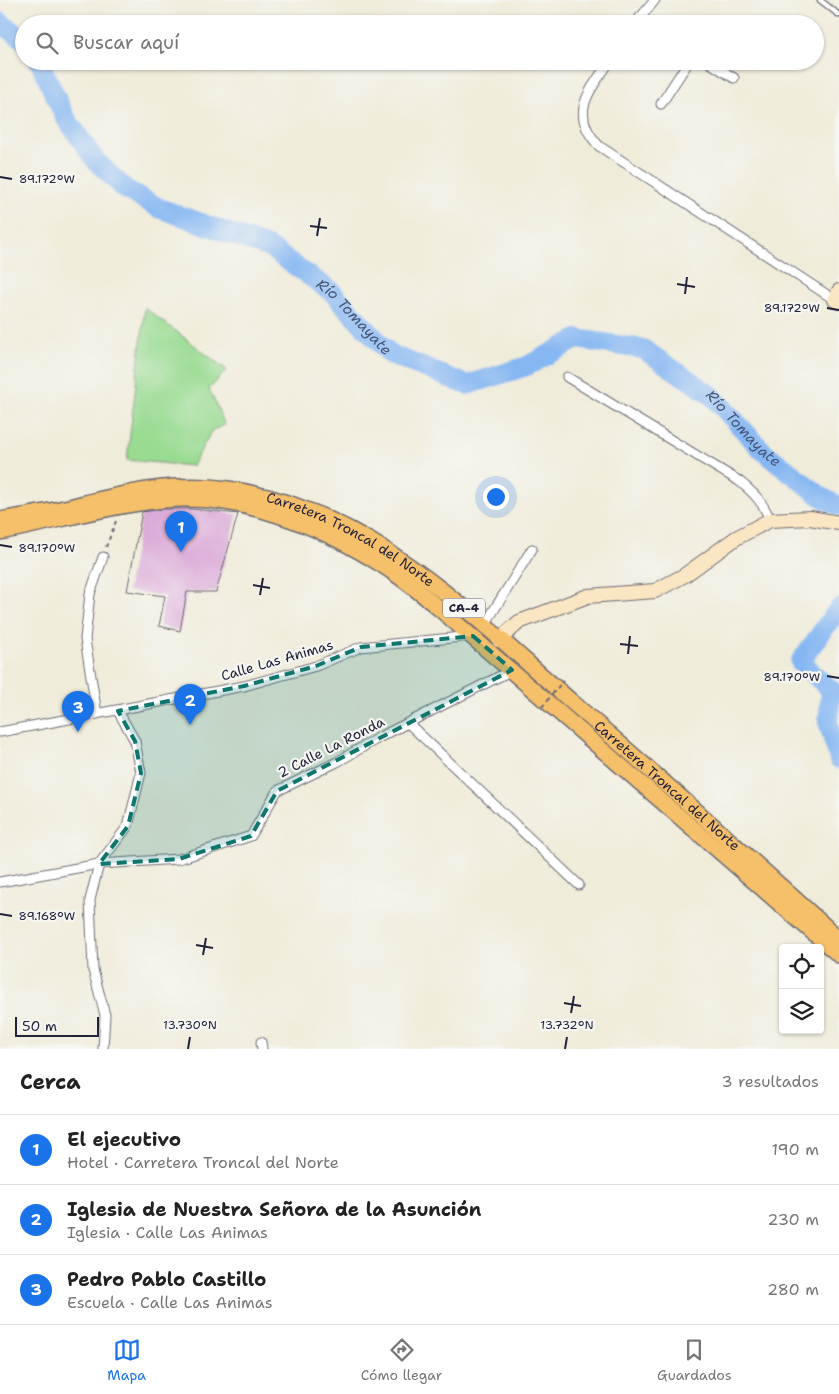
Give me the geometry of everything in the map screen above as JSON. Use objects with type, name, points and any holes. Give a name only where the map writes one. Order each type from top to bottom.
[{"type":"main road","name":"Carretera Troncal del Norte","points":[[0,520],[60,509],[124,493],[167,487],[210,487],[256,495],[323,516],[392,553],[446,592],[668,785],[839,939]]},
{"type":"main road","name":"Carretera Troncal del Norte","points":[[0,532],[121,507],[165,500],[195,500],[255,509],[289,518],[340,541],[403,579],[473,636],[839,955]]},
{"type":"street","points":[[642,15],[655,0]]},
{"type":"street","points":[[604,70],[586,96],[582,117],[587,133],[599,146],[838,298]]},
{"type":"street","points":[[661,104],[684,70]]},
{"type":"street","points":[[721,70],[734,78]]},
{"type":"street","points":[[567,377],[739,482],[759,498],[770,520]]},
{"type":"street","points":[[500,640],[519,622],[588,596],[655,591],[685,575],[736,538],[770,520],[810,518],[839,523]]},
{"type":"street","points":[[484,626],[532,549]]},
{"type":"street","points":[[97,714],[86,639],[90,594],[103,557]]},
{"type":"street","name":"Calle Las Animas","points":[[0,732],[244,686],[316,666],[361,647],[473,636]]},
{"type":"street","name":"2 Calle La Ronda","points":[[0,882],[99,864],[178,859],[251,836],[277,791],[337,762],[512,670]]},
{"type":"street","points":[[103,1049],[105,1016],[93,970],[90,940],[90,900],[99,864],[128,826],[141,773],[135,740],[118,711]]},
{"type":"street","points":[[408,723],[579,884]]},
{"type":"lane","points":[[820,0],[839,15]]},
{"type":"path","points":[[103,557],[121,507]]},
{"type":"path","points":[[542,707],[563,681]]},
{"type":"highlighted area","points":[[473,636],[512,670],[277,791],[251,836],[179,859],[99,864],[128,826],[141,773],[135,741],[118,711],[244,686],[316,666],[361,647]]},
{"type":"green space","points":[[145,308],[227,370],[209,389],[225,425],[212,430],[192,466],[127,460]]},
{"type":"building","points":[[165,509],[192,509],[238,514],[216,592],[187,592],[180,631],[159,626],[165,596],[127,591],[142,512]]},
{"type":"waterway","name":"Río Tomayate","points":[[0,22],[15,33]]},
{"type":"waterway","name":"Río Tomayate","points":[[43,70],[65,117],[96,161],[125,189],[159,208],[270,248],[332,292],[390,354],[467,385],[527,366],[577,339],[643,349],[711,395],[763,451],[823,498],[839,506]]},
{"type":"waterway","name":"Río Tomayate","points":[[839,608],[800,662],[831,690],[828,722],[839,759]]},
{"type":"place","name":"El ejecutivo","points":[[181,552]]},
{"type":"place","name":"Iglesia de Nuestra Señora de la Asunción","points":[[190,725]]},
{"type":"place","name":"Pedro Pablo Castillo","points":[[78,732]]}]
